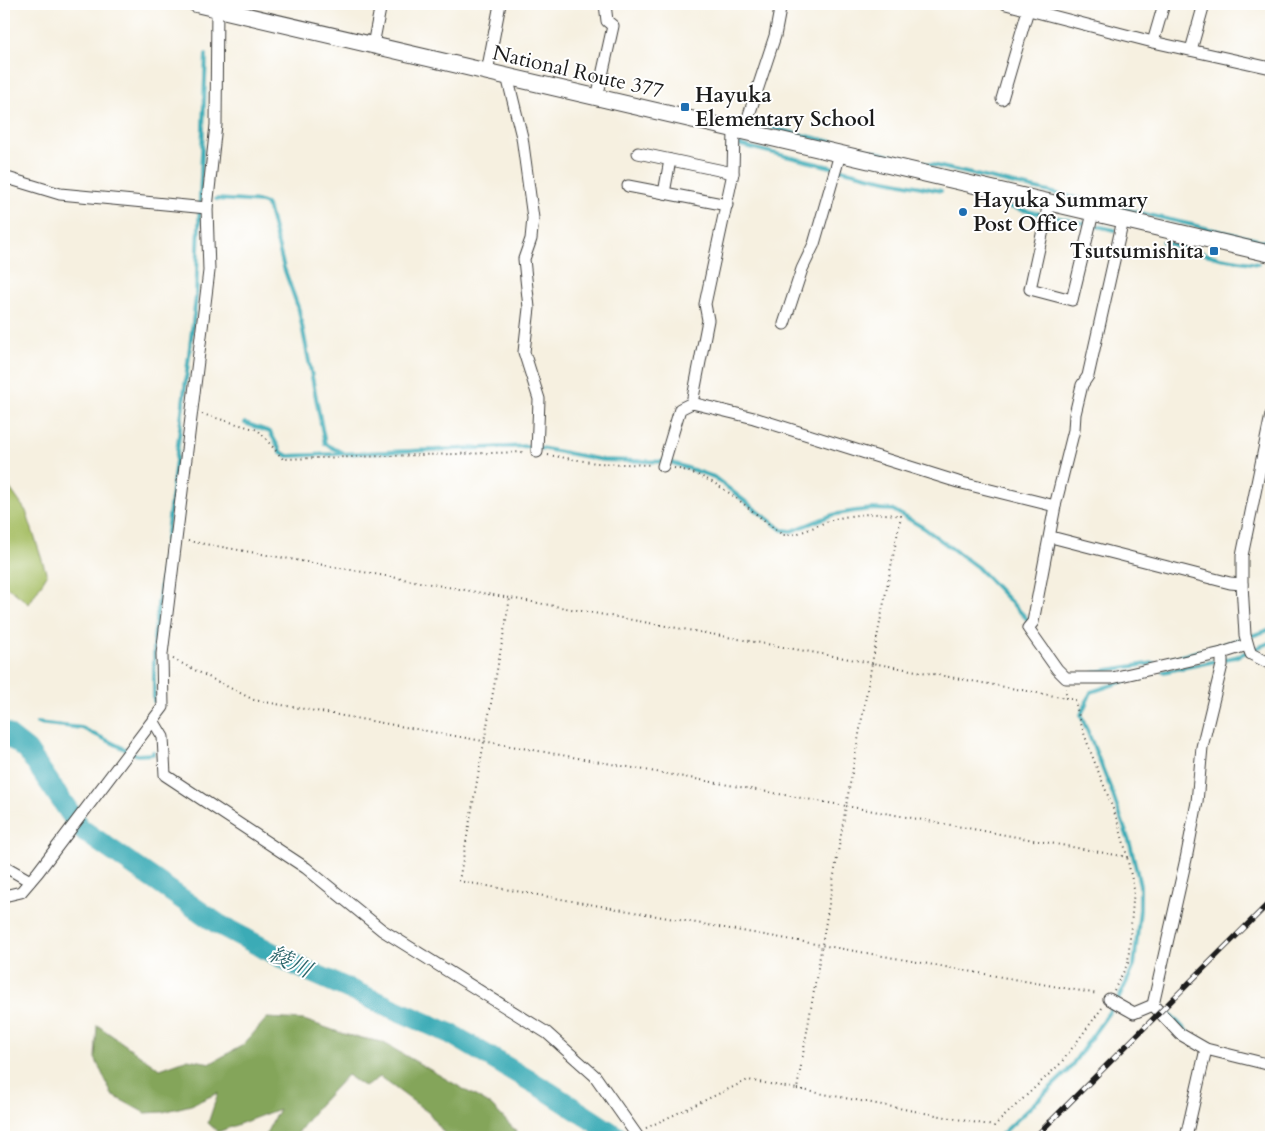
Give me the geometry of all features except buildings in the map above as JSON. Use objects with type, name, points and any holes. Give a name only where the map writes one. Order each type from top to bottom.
[{"type":"highway","name":"National Route 377","points":[[196,4],[217,6],[739,132],[837,163],[1047,212],[1091,222],[1123,220],[1271,254]]},
{"type":"street","points":[[373,45],[380,4]]},
{"type":"street","points":[[487,72],[500,4]]},
{"type":"street","points":[[597,98],[613,26],[607,22],[605,4]]},
{"type":"street","points":[[692,403],[708,320],[705,304],[727,205],[739,132],[775,36],[781,4]]},
{"type":"street","points":[[1006,4],[1153,42],[1271,68]]},
{"type":"street","points":[[1153,42],[1164,4]]},
{"type":"street","points":[[1191,50],[1204,4]]},
{"type":"street","points":[[4,896],[21,892],[38,872],[163,707],[162,654],[209,271],[202,207],[216,125],[217,6]]},
{"type":"street","points":[[1002,99],[1028,10]]},
{"type":"street","points":[[507,76],[522,137],[533,218],[531,239],[524,259],[529,308],[524,352],[539,399],[537,449]]},
{"type":"street","points":[[638,154],[733,173]]},
{"type":"street","points":[[664,193],[670,160]]},
{"type":"street","points":[[784,324],[796,285],[814,244],[837,163]]},
{"type":"street","points":[[4,177],[60,194],[202,207]]},
{"type":"street","points":[[628,186],[727,205]]},
{"type":"street","points":[[1047,212],[1030,289],[1072,300],[1091,222]]},
{"type":"street","points":[[1123,220],[1088,376],[1082,386],[1032,624],[1028,628],[1057,669],[1066,678],[1112,678],[1222,659],[1248,645]]},
{"type":"street","points":[[663,463],[680,409],[692,403],[754,418],[958,482],[1056,506]]},
{"type":"street","points":[[1271,415],[1242,556],[1242,584],[1248,645],[1271,664]]},
{"type":"street","points":[[1051,537],[1230,584],[1242,584]]},
{"type":"street","points":[[1153,1005],[1186,859],[1197,802],[1202,747],[1222,659]]},
{"type":"street","points":[[150,725],[164,737],[165,776],[306,868],[382,930],[547,1033],[595,1076],[637,1135]]},
{"type":"street","points":[[4,866],[30,881]]},
{"type":"street","points":[[1114,1002],[1134,1012],[1153,1005]]},
{"type":"street","points":[[1153,1005],[1180,1034],[1206,1049],[1271,1065]]},
{"type":"street","points":[[1186,1137],[1206,1049]]},
{"type":"path","points":[[191,411],[258,430],[283,459],[537,449],[596,463],[663,463],[711,481],[736,497],[783,535],[792,536],[835,519],[889,514],[901,516],[846,806],[797,1089]]},
{"type":"path","points":[[176,539],[1075,700],[1080,726],[1111,799],[1134,889],[1128,963],[1114,1002],[1060,1063],[994,1126],[748,1080],[637,1135]]},
{"type":"path","points":[[510,598],[459,881],[1102,995],[1114,1002]]},
{"type":"path","points":[[162,654],[254,700],[1127,856]]},
{"type":"path","points":[[1066,678],[1066,698]]},
{"type":"green space","points":[[4,480],[26,511],[47,575],[29,604],[4,584]]},
{"type":"green space","points":[[267,1018],[304,1020],[347,1035],[382,1042],[491,1105],[516,1131],[518,1137],[447,1137],[429,1113],[380,1077],[365,1087],[347,1075],[318,1106],[295,1137],[264,1137],[279,1109],[218,1132],[208,1123],[218,1093],[191,1105],[163,1112],[145,1113],[112,1095],[95,1058],[97,1025],[160,1069],[188,1059],[211,1063],[243,1045]]},
{"type":"waterway","points":[[154,701],[154,639],[196,298],[206,55]]},
{"type":"waterway","points":[[755,124],[1271,243]]},
{"type":"waterway","points":[[740,145],[876,178],[941,191]]},
{"type":"waterway","points":[[216,199],[266,204],[284,268],[299,310],[325,444],[343,453]]},
{"type":"waterway","points":[[1009,207],[1115,230]]},
{"type":"waterway","points":[[1163,242],[1220,258],[1258,264]]},
{"type":"waterway","points":[[245,423],[270,432],[281,452],[288,456],[530,446],[603,460],[670,462],[714,477],[782,530],[792,531],[832,515],[873,509],[893,510],[924,528],[977,567],[1030,622]]},
{"type":"waterway","points":[[1163,661],[1240,640],[1271,629]]},
{"type":"waterway","points":[[1163,672],[1235,657],[1271,642]]},
{"type":"waterway","points":[[1094,672],[1154,663]]},
{"type":"waterway","points":[[999,1137],[1067,1072],[1119,998],[1134,966],[1140,909],[1140,885],[1131,847],[1112,792],[1081,715],[1091,692],[1127,680]]},
{"type":"waterway","points":[[37,723],[82,728],[137,755],[153,754],[153,752]]},
{"type":"waterway","name":"綾川","points":[[4,732],[27,750],[81,829],[218,924],[299,967],[451,1034],[549,1092],[618,1137]]},
{"type":"waterway","points":[[1170,1014],[1189,1034]]},
{"type":"railway","points":[[1035,1137],[1271,901]]},
{"type":"place","name":"Hayuka Elementary School","points":[[685,107]]},
{"type":"place","name":"Hayuka Summary Post Office","points":[[963,212]]},
{"type":"place","name":"Tsutsumishita","points":[[1214,251]]}]
